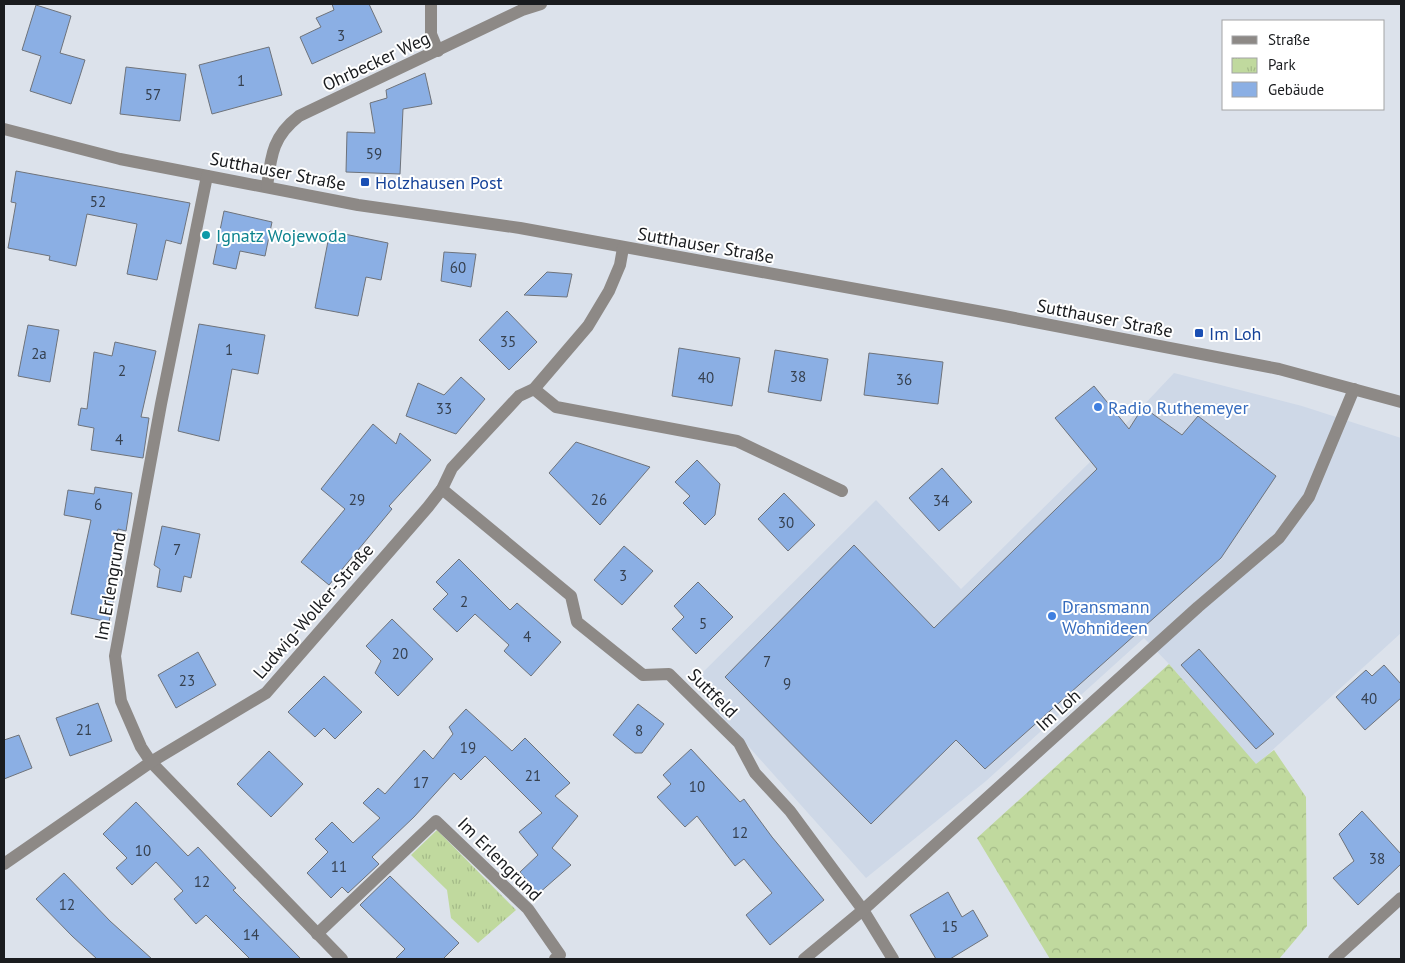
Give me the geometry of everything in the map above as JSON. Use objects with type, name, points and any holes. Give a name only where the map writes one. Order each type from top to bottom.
[{"type":"street","points":[[431,4],[431,34],[438,51]]},
{"type":"street","name":"Ohrbecker Weg","points":[[267,187],[274,144],[285,127],[298,116],[522,10],[541,4]]},
{"type":"street","name":"Sutthauser Straße","points":[[4,129],[120,159],[384,210],[520,228],[1038,322],[1279,369],[1401,402]]},
{"type":"street","name":"Im Erlengrund","points":[[207,176],[161,404],[115,656],[122,701],[141,747],[151,762],[342,959]]},
{"type":"street","name":"Ludwig-Wolker-Straße","points":[[4,864],[151,762],[266,693],[442,489],[452,468],[519,396],[534,389],[588,326],[610,291],[620,265],[622,248]]},
{"type":"street","points":[[534,389],[556,408],[737,441],[842,491]]},
{"type":"street","name":"Im Loh","points":[[804,959],[863,910],[1198,607],[1279,538],[1309,497],[1354,389]]},
{"type":"street","name":"Suttfeld","points":[[442,489],[571,596],[577,622],[643,675],[669,674],[739,743],[755,774],[790,810],[863,910],[893,959]]},
{"type":"street","name":"Im Erlengrund","points":[[317,934],[436,820],[528,909],[560,955],[555,959]]},
{"type":"street","points":[[1334,959],[1399,906]]},
{"type":"shaded area","points":[[1174,373],[1302,406],[1401,438],[1401,633],[1256,765],[1169,664],[1144,638],[986,781],[866,878],[692,683],[876,500],[961,589],[1089,463]]},
{"type":"green space","points":[[1169,664],[1256,764],[1274,750],[1306,797],[1307,926],[1279,959],[1050,959],[977,838]]},
{"type":"green space","points":[[437,830],[516,910],[478,943],[451,918],[447,890],[411,855]]},
{"type":"building","points":[[332,4],[369,4],[382,32],[312,64],[300,37],[321,27],[316,18],[334,10]]},
{"type":"building","points":[[36,5],[71,16],[60,53],[85,60],[71,104],[30,91],[41,56],[22,50]]},
{"type":"building","points":[[269,47],[282,95],[212,114],[199,65]]},
{"type":"building","points":[[126,67],[186,74],[180,121],[120,114]]},
{"type":"building","points":[[425,73],[432,104],[403,109],[400,174],[346,172],[347,132],[375,133],[370,103],[387,98],[386,90]]},
{"type":"building","points":[[16,171],[190,203],[181,244],[166,240],[157,280],[127,274],[137,224],[87,214],[76,266],[49,260],[50,256],[8,248],[16,203],[11,202]]},
{"type":"building","points":[[224,211],[272,222],[265,256],[240,251],[236,269],[213,264]]},
{"type":"building","points":[[330,231],[388,243],[381,280],[366,277],[358,316],[315,308]]},
{"type":"building","points":[[444,252],[476,254],[471,287],[441,281]]},
{"type":"building","points":[[547,272],[572,274],[567,297],[524,295]]},
{"type":"building","points":[[507,311],[537,342],[509,370],[479,340]]},
{"type":"building","points":[[199,324],[265,335],[258,374],[232,369],[219,441],[178,431]]},
{"type":"building","points":[[28,325],[59,330],[50,382],[18,376]]},
{"type":"building","points":[[115,342],[156,351],[141,417],[149,418],[143,458],[91,450],[94,428],[78,425],[81,408],[87,409],[94,352],[112,356]]},
{"type":"building","points":[[679,348],[740,358],[732,406],[672,396]]},
{"type":"building","points":[[775,350],[828,359],[821,401],[768,392]]},
{"type":"building","points":[[869,353],[943,362],[938,404],[864,395]]},
{"type":"building","points":[[461,377],[485,399],[456,434],[406,416],[418,383],[444,395]]},
{"type":"building","name":"Dransmann Wohnideen","points":[[1094,386],[1129,429],[1143,407],[1182,435],[1198,416],[1276,476],[1221,558],[985,769],[956,740],[871,824],[725,677],[854,545],[934,628],[1097,469],[1055,418]]},
{"type":"building","points":[[373,424],[396,444],[400,433],[431,460],[389,506],[392,509],[329,585],[301,562],[345,509],[321,489]]},
{"type":"building","points":[[576,442],[650,467],[600,525],[549,473]]},
{"type":"building","points":[[697,460],[720,484],[715,515],[705,525],[683,503],[690,496],[675,482]]},
{"type":"building","points":[[942,468],[972,502],[939,531],[909,498]]},
{"type":"building","points":[[95,487],[132,493],[126,531],[118,529],[107,582],[117,584],[109,622],[71,614],[91,520],[64,515],[68,490],[94,494]]},
{"type":"building","points":[[784,493],[815,525],[788,551],[758,519]]},
{"type":"building","points":[[162,526],[200,534],[191,578],[184,576],[181,592],[157,587],[160,569],[154,565]]},
{"type":"building","points":[[624,546],[653,571],[622,605],[594,580]]},
{"type":"building","points":[[459,559],[510,610],[517,603],[561,642],[531,676],[504,651],[509,645],[475,614],[457,632],[433,609],[448,594],[436,582]]},
{"type":"building","points":[[698,582],[733,617],[696,654],[672,629],[684,617],[674,606]]},
{"type":"building","points":[[392,619],[433,659],[398,696],[375,673],[381,661],[366,646]]},
{"type":"building","points":[[1199,649],[1274,734],[1256,749],[1181,665]]},
{"type":"building","points":[[198,652],[216,685],[176,708],[158,675]]},
{"type":"building","points":[[1384,665],[1401,684],[1401,698],[1365,730],[1336,697],[1366,670],[1372,676]]},
{"type":"building","points":[[324,676],[362,712],[335,739],[324,728],[315,737],[288,712]]},
{"type":"building","points":[[98,703],[112,741],[70,756],[56,718]]},
{"type":"building","points":[[638,704],[664,724],[642,753],[635,753],[613,735]]},
{"type":"building","points":[[466,709],[512,751],[525,738],[570,783],[555,796],[578,816],[552,848],[571,865],[538,894],[520,872],[538,855],[519,832],[542,813],[485,756],[461,780],[454,773],[414,817],[372,857],[379,864],[348,893],[342,887],[331,898],[307,873],[328,852],[315,839],[332,822],[353,843],[380,818],[363,803],[378,788],[385,794],[424,750],[433,759],[453,734],[449,727]]},
{"type":"building","points":[[19,735],[32,768],[4,779],[4,740]]},
{"type":"building","points":[[691,749],[740,802],[744,799],[772,837],[824,900],[770,945],[746,915],[772,893],[744,859],[735,866],[697,816],[685,827],[657,797],[671,784],[663,775]]},
{"type":"building","points":[[269,751],[303,784],[271,817],[237,784]]},
{"type":"building","points":[[136,802],[188,856],[198,847],[236,888],[233,890],[301,959],[250,959],[206,915],[196,924],[174,899],[183,891],[156,862],[132,885],[116,868],[127,858],[103,834]]},
{"type":"building","points":[[1362,811],[1401,854],[1401,864],[1358,905],[1333,878],[1354,861],[1339,834]]},
{"type":"building","points":[[64,873],[110,921],[152,959],[97,959],[72,936],[36,899]]},
{"type":"building","points":[[390,876],[459,943],[443,959],[395,959],[405,949],[360,905]]},
{"type":"building","points":[[948,892],[962,917],[973,910],[988,936],[950,959],[936,959],[910,915]]},
{"type":"place","name":"Holzhausen Post","points":[[365,182]]},
{"type":"place","name":"Ignatz Wojewoda","points":[[206,235]]},
{"type":"place","name":"Im Loh","points":[[1199,333]]},
{"type":"place","name":"Radio Ruthemeyer","points":[[1098,407]]},
{"type":"place","name":"Dransmann Wohnideen","points":[[1052,616]]}]
